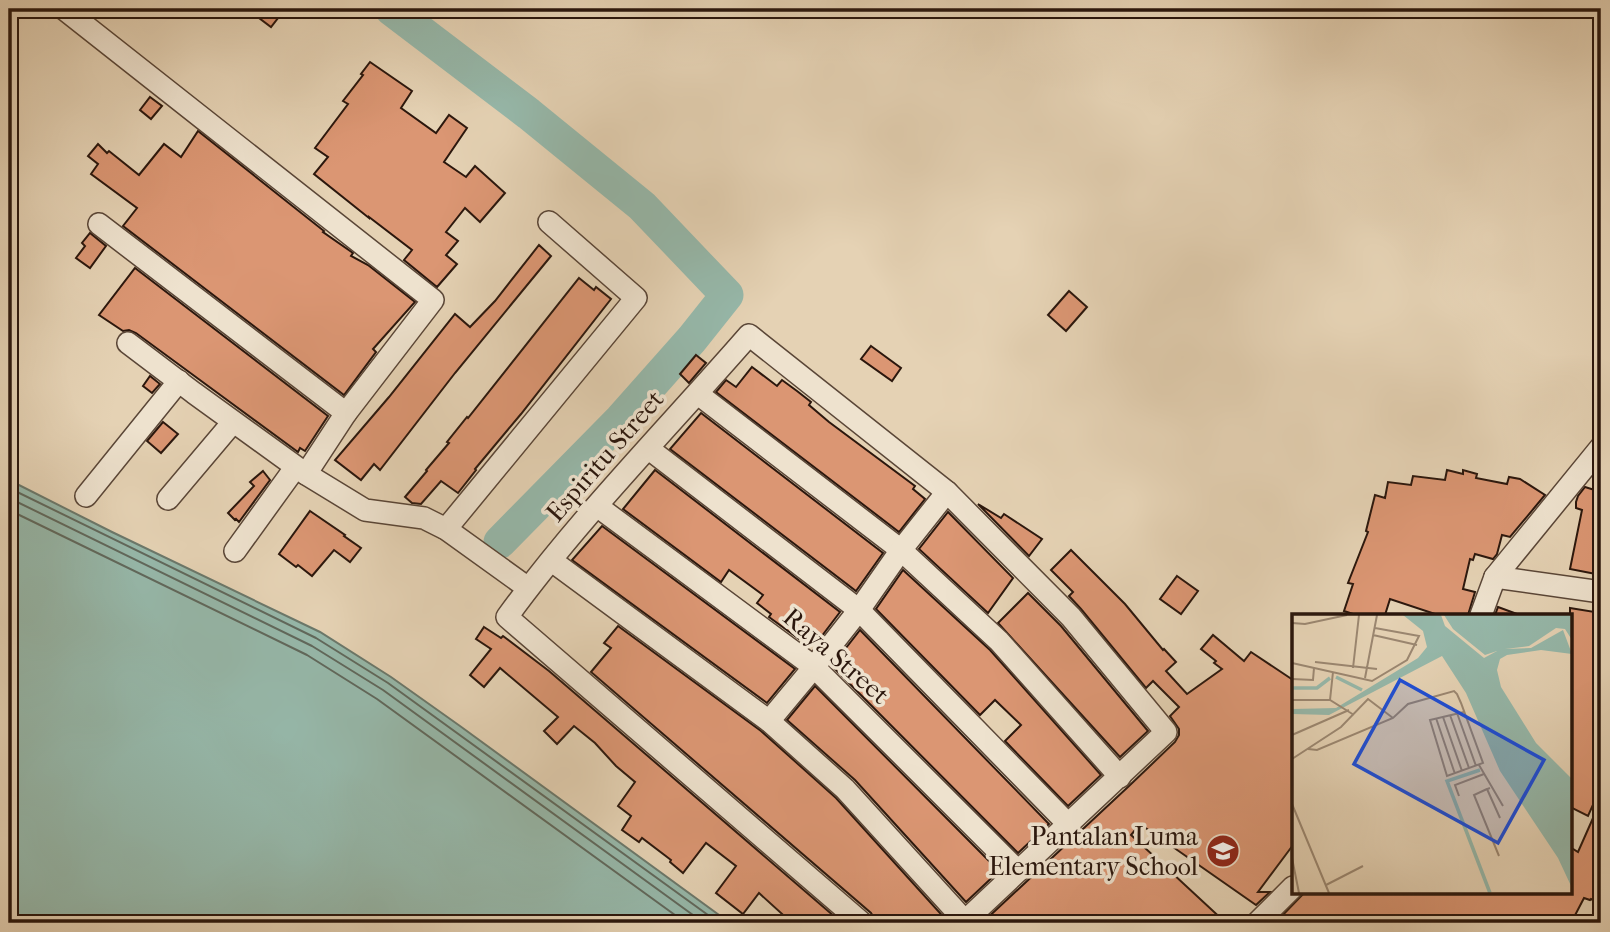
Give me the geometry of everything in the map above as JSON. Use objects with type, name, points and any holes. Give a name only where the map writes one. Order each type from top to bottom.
[{"type":"street","points":[[64,9],[433,300],[301,471],[235,551]]},
{"type":"street","points":[[453,534],[636,298],[549,222]]},
{"type":"street","points":[[99,224],[346,412]]},
{"type":"street","name":"Espiritu Street","points":[[862,923],[507,617],[523,585],[552,561],[597,506],[749,335],[947,492]]},
{"type":"street","points":[[128,343],[301,471],[365,510],[424,518],[453,534],[523,585]]},
{"type":"street","points":[[86,496],[179,382]]},
{"type":"street","points":[[698,394],[901,550],[999,641],[1119,777]]},
{"type":"street","points":[[168,499],[233,422]]},
{"type":"street","points":[[1481,614],[1495,577],[1601,447]]},
{"type":"street","points":[[649,449],[859,610],[1068,824]]},
{"type":"street","points":[[552,561],[769,721],[845,789],[964,922],[1166,732],[1071,617],[947,492],[901,550],[859,610],[769,721]]},
{"type":"street","name":"Raya Street","points":[[597,506],[814,667],[1018,870]]},
{"type":"street","points":[[1495,577],[1601,592]]},
{"type":"street","points":[[1257,923],[1292,888]]},
{"type":"water","points":[[9,480],[320,632],[391,677],[730,923],[9,923]]},
{"type":"building","points":[[247,9],[285,9],[271,27]]},
{"type":"building","points":[[370,62],[412,91],[401,108],[436,133],[449,115],[467,128],[444,162],[466,177],[475,166],[505,193],[480,222],[465,208],[446,232],[458,241],[446,255],[457,264],[437,287],[404,260],[412,250],[314,174],[328,157],[315,148],[348,104],[343,101]]},
{"type":"building","points":[[150,97],[162,106],[151,119],[140,110]]},
{"type":"building","points":[[198,131],[353,253],[351,256],[368,265],[415,302],[373,349],[376,352],[344,395],[123,226],[137,208],[91,174],[98,164],[88,156],[98,144],[139,175],[164,144],[181,157]]},
{"type":"building","points":[[90,233],[106,246],[90,268],[76,258]]},
{"type":"building","points":[[539,245],[551,256],[380,470],[374,464],[361,480],[335,460],[455,314],[470,327],[495,301]]},
{"type":"building","points":[[135,268],[328,416],[305,451],[300,448],[298,452],[136,333],[123,331],[99,315]]},
{"type":"building","points":[[579,278],[611,299],[458,493],[441,481],[421,504],[412,503],[405,497]]},
{"type":"building","points":[[1069,291],[1087,307],[1066,331],[1048,315]]},
{"type":"building","points":[[871,346],[901,368],[892,381],[861,359]]},
{"type":"building","points":[[696,355],[706,363],[689,383],[680,374]]},
{"type":"building","points":[[752,367],[777,386],[782,380],[811,402],[809,405],[829,422],[915,486],[913,489],[925,499],[899,532],[716,392],[726,380],[736,387]]},
{"type":"building","points":[[150,376],[160,384],[152,393],[143,386]]},
{"type":"building","points":[[701,413],[883,553],[856,591],[670,449]]},
{"type":"building","points":[[163,422],[178,434],[161,453],[147,441]]},
{"type":"building","points":[[655,470],[840,612],[818,641],[806,631],[799,639],[769,617],[771,614],[757,603],[763,595],[729,570],[721,582],[623,509]]},
{"type":"building","points":[[1447,470],[1463,474],[1463,470],[1477,474],[1476,478],[1507,484],[1509,477],[1520,479],[1545,495],[1510,537],[1502,535],[1493,559],[1475,554],[1473,560],[1470,559],[1463,589],[1475,592],[1468,614],[1435,614],[1390,599],[1385,614],[1353,614],[1344,611],[1353,584],[1348,583],[1368,532],[1366,531],[1375,495],[1385,498],[1388,482],[1411,485],[1413,476],[1445,480]]},
{"type":"building","points":[[263,471],[270,480],[239,522],[235,520],[228,513],[254,486],[250,482]]},
{"type":"building","points":[[1585,487],[1601,494],[1601,575],[1570,569],[1582,510],[1576,508],[1576,502]]},
{"type":"building","points":[[978,504],[1001,518],[1004,514],[1042,539],[1029,556]]},
{"type":"building","points":[[310,511],[361,548],[350,562],[334,550],[312,576],[279,554]]},
{"type":"building","points":[[948,512],[1013,578],[988,613],[919,549]]},
{"type":"building","points":[[602,526],[795,669],[767,703],[572,560]]},
{"type":"building","points":[[1071,550],[1125,604],[1176,662],[1166,671],[1187,694],[1222,669],[1201,649],[1213,635],[1244,661],[1251,652],[1292,679],[1292,846],[1258,892],[1270,892],[1256,905],[1140,824],[1131,835],[1226,923],[982,923],[1129,786],[1179,735],[1179,729],[1170,716],[1179,707],[1153,681],[1146,688],[1069,596],[1073,592],[1051,570]]},
{"type":"building","points":[[903,570],[990,650],[1101,775],[1068,806],[1005,741],[1021,725],[995,700],[980,715],[876,609]]},
{"type":"building","points":[[1177,576],[1198,591],[1181,614],[1160,599]]},
{"type":"building","points":[[1028,593],[1061,626],[1148,731],[1120,757],[998,623]]},
{"type":"building","points":[[1498,607],[1517,614],[1495,614]]},
{"type":"building","points":[[1570,608],[1601,613],[1601,787],[1588,816],[1572,808]]},
{"type":"building","points":[[618,626],[761,731],[836,798],[949,923],[875,923],[871,913],[591,672],[611,648],[604,643]]},
{"type":"building","points":[[484,627],[501,638],[503,636],[549,671],[842,923],[792,923],[759,893],[743,914],[716,893],[736,866],[706,843],[683,873],[642,838],[639,842],[622,830],[631,816],[618,806],[635,782],[574,726],[557,744],[544,731],[558,717],[500,668],[484,687],[470,675],[491,649],[476,639]]},
{"type":"building","points":[[860,630],[1049,824],[1018,853],[832,666]]},
{"type":"building","points":[[815,686],[999,871],[966,902],[855,780],[787,720]]},
{"type":"building","points":[[1601,800],[1601,904],[1584,898],[1571,923],[1275,923],[1303,894],[1572,894],[1572,848],[1578,852]]},
{"type":"waterway","points":[[391,9],[529,114],[642,206],[727,295],[621,419],[500,542]]},
{"type":"place","name":"Pantalan Luma Elementary School","points":[[1223,851]]}]
